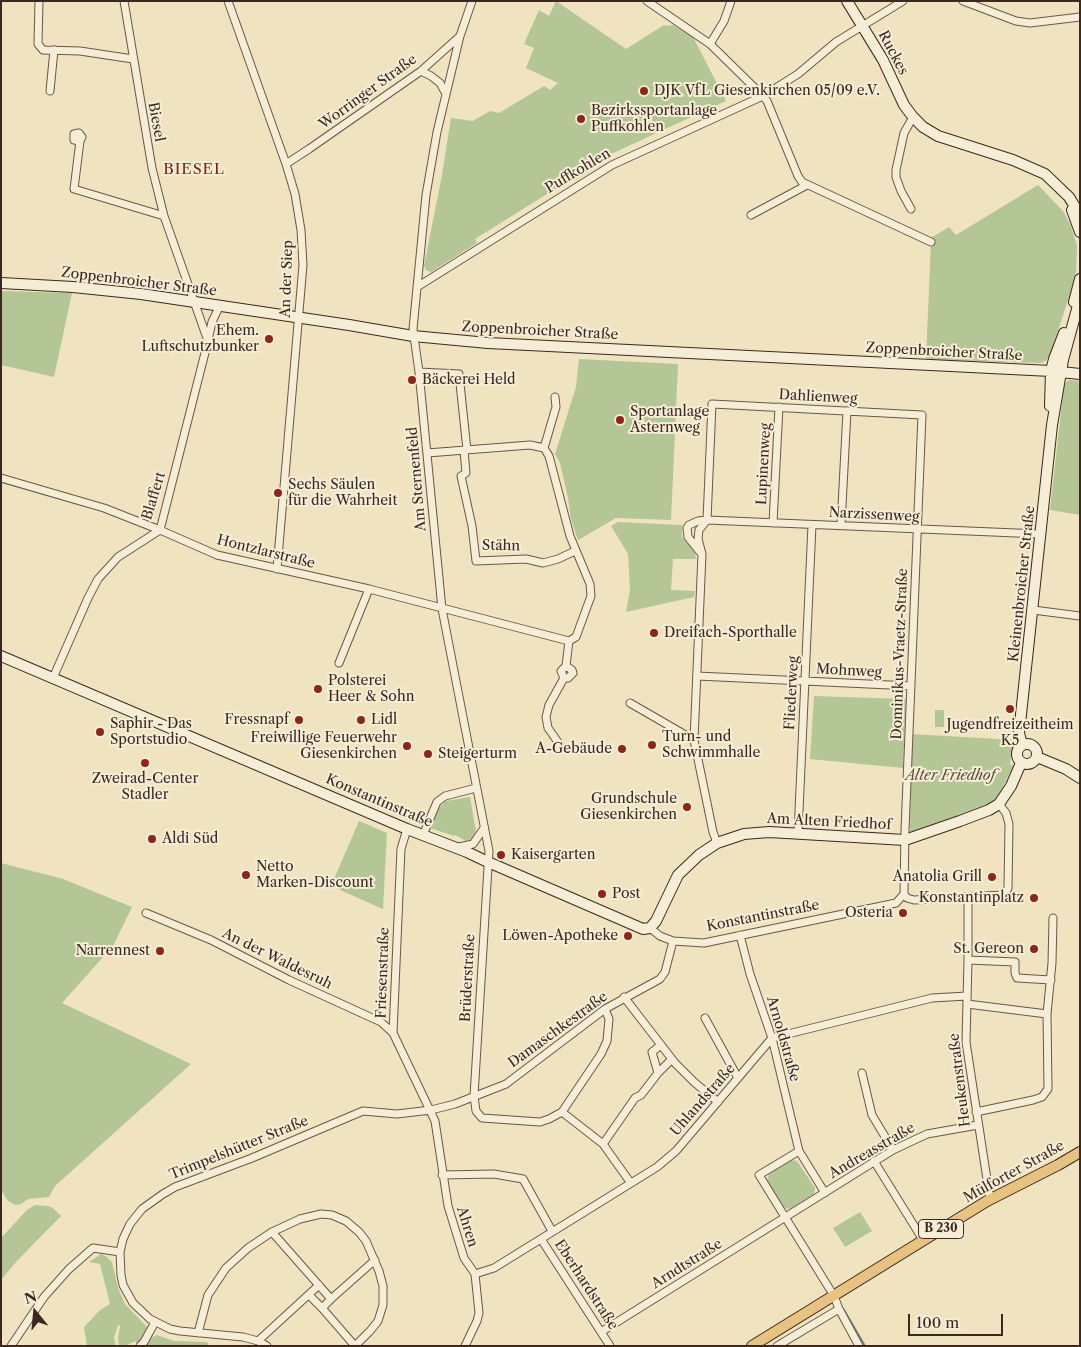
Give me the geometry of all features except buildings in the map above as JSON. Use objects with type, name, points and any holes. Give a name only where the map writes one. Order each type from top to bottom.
[{"type":"main road","name":"Ruckes","points":[[848,1],[883,60],[904,105],[923,127],[938,136],[1032,168],[1077,208],[1080,232]]},
{"type":"main road","points":[[1056,371],[1054,359],[1080,279]]},
{"type":"main road","name":"Zoppenbroicher Straße","points":[[1,284],[73,287],[141,294],[413,336],[488,343],[1056,371],[1080,374]]},
{"type":"main road","points":[[1056,371],[1066,346],[1080,298]]},
{"type":"main road","name":"Kleinenbroicher Straße","points":[[1022,745],[1019,733],[1052,425],[1050,406],[1056,371]]},
{"type":"main road","name":"Konstantinstraße","points":[[1,656],[407,829],[455,847],[643,929],[650,928]]},
{"type":"main road","points":[[1022,745],[1034,746],[1037,751],[1037,757],[1032,763],[1026,765],[1021,763],[1017,755],[1018,750],[1022,745]]},
{"type":"main road","points":[[1037,757],[1060,766],[1080,778]]},
{"type":"main road","points":[[999,804],[1011,786],[1015,773],[1021,763]]},
{"type":"main road","name":"Am Alten Friedhof","points":[[650,928],[656,921],[678,875],[698,855],[717,842],[754,833],[798,833],[905,840],[989,810],[999,804]]},
{"type":"main road","name":"Mülforter Straße","points":[[752,1346],[990,1199],[1080,1152]]},
{"type":"street","points":[[39,1],[38,44],[42,50],[80,51],[133,58]]},
{"type":"street","name":"Biesel","points":[[124,1],[152,168],[164,216],[194,302]]},
{"type":"street","name":"An der Siep","points":[[228,1],[286,164],[295,194],[301,230],[303,265],[277,569]]},
{"type":"street","name":"Am Sternenfeld","points":[[472,1],[460,36],[437,132],[426,196],[413,336],[428,453],[442,609],[484,828],[488,862]]},
{"type":"street","points":[[647,1],[710,44],[763,96],[767,101],[798,176],[807,186],[931,242]]},
{"type":"street","points":[[710,44],[724,21],[731,1]]},
{"type":"street","name":"Puffkohlen","points":[[417,288],[612,165],[763,96],[798,74],[836,42],[903,1]]},
{"type":"street","points":[[963,1],[1016,21],[1030,23],[1080,17]]},
{"type":"street","name":"Worringer Straße","points":[[286,164],[421,71],[460,36]]},
{"type":"street","points":[[50,91],[54,50]]},
{"type":"street","points":[[421,71],[440,83],[446,92]]},
{"type":"street","points":[[911,209],[901,191],[896,177],[896,170],[904,133],[913,117]]},
{"type":"street","points":[[80,141],[74,189],[164,216]]},
{"type":"street","points":[[751,215],[807,186]]},
{"type":"street","points":[[194,302],[208,341]]},
{"type":"street","name":"Blaffert","points":[[1,478],[104,508],[160,530],[212,322],[220,305]]},
{"type":"street","points":[[419,372],[459,374],[465,450]]},
{"type":"street","points":[[544,448],[556,407],[555,397]]},
{"type":"street","name":"Dahlienweg","points":[[707,520],[712,404],[922,415]]},
{"type":"street","name":"Lupinenweg","points":[[773,522],[779,407]]},
{"type":"street","points":[[841,525],[847,411]]},
{"type":"street","name":"Dominikus-Vraetz-Straße","points":[[904,894],[910,686],[922,415]]},
{"type":"street","points":[[428,453],[530,445],[544,448],[549,456],[565,519],[575,551],[590,584],[591,596],[576,636],[569,641],[566,666],[561,671],[564,678],[549,705],[546,717],[548,728],[560,746]]},
{"type":"street","name":"Stähn","points":[[465,450],[466,473],[461,476],[472,526],[476,561],[526,559],[543,563],[558,559],[575,551]]},
{"type":"street","points":[[702,554],[686,533],[689,525],[707,520]]},
{"type":"street","points":[[707,520],[699,530],[698,539],[702,554],[694,740],[713,832],[717,842]]},
{"type":"street","name":"Narzissenweg","points":[[707,520],[1040,534]]},
{"type":"street","name":"Fliederweg","points":[[798,833],[812,525]]},
{"type":"street","points":[[48,676],[98,579],[118,557],[160,530]]},
{"type":"street","name":"Hontzlarstraße","points":[[160,530],[217,556],[369,589],[442,609]]},
{"type":"street","points":[[339,663],[369,589]]},
{"type":"street","points":[[442,609],[569,641]]},
{"type":"street","points":[[1033,610],[1080,616]]},
{"type":"street","name":"Mohnweg","points":[[697,676],[910,686]]},
{"type":"street","points":[[630,703],[694,740]]},
{"type":"street","points":[[423,835],[436,802],[445,796],[476,788]]},
{"type":"street","points":[[904,894],[907,898],[914,900],[1003,895],[1006,893],[1008,888],[1009,824],[1006,813],[999,804]]},
{"type":"street","points":[[455,847],[473,844],[484,828]]},
{"type":"street","name":"Friesenstraße","points":[[407,829],[401,849],[393,1033],[431,1110]]},
{"type":"street","name":"Brüderstraße","points":[[474,1096],[488,862]]},
{"type":"street","name":"Konstantinstraße","points":[[650,928],[660,936],[673,941],[704,943],[896,903],[904,894]]},
{"type":"street","name":"Heukenstraße","points":[[968,897],[966,1042],[990,1199]]},
{"type":"street","name":"An der Waldesruh","points":[[146,912],[211,940],[289,980],[381,1022],[393,1033]]},
{"type":"street","points":[[976,1112],[1033,1100],[1042,1097],[1048,1089],[1047,1014],[1053,918]]},
{"type":"street","name":"Arnoldstraße","points":[[740,935],[750,974],[772,1038],[799,1150],[824,1193]]},
{"type":"street","name":"Damaschkestraße","points":[[431,1110],[474,1096],[510,1081],[605,1009],[662,977],[673,941]]},
{"type":"street","points":[[968,960],[1015,962],[1014,973],[1017,978],[1050,980]]},
{"type":"street","points":[[772,1038],[932,998],[967,996]]},
{"type":"street","points":[[624,998],[672,1059],[694,1082],[718,1102]]},
{"type":"street","points":[[967,1004],[1047,1014]]},
{"type":"street","points":[[474,1096],[476,1111],[482,1118],[540,1122],[562,1112],[601,1054],[607,1041],[609,1019],[605,1009]]},
{"type":"street","points":[[705,1018],[738,1078]]},
{"type":"street","name":"Uhlandstraße","points":[[475,1274],[494,1268],[657,1167],[676,1151],[772,1038]]},
{"type":"street","points":[[658,1073],[652,1052],[661,1045]]},
{"type":"street","points":[[603,1144],[635,1098],[641,1095],[672,1059]]},
{"type":"street","points":[[862,1073],[872,1115],[893,1150]]},
{"type":"street","name":"Ahren","points":[[431,1110],[438,1136],[442,1175],[448,1206],[464,1258],[475,1274],[479,1313],[478,1321],[465,1346]]},
{"type":"street","name":"Trimpelshütter Straße","points":[[120,1252],[126,1231],[135,1217],[158,1197],[175,1187],[252,1158],[364,1111],[397,1114],[431,1110]]},
{"type":"street","points":[[562,1112],[603,1144],[630,1182]]},
{"type":"street","name":"Andreasstraße","points":[[785,1218],[893,1150],[927,1134],[978,1125]]},
{"type":"street","points":[[799,1150],[759,1174],[834,1296],[838,1309],[857,1345]]},
{"type":"street","points":[[874,1161],[923,1240]]},
{"type":"street","points":[[442,1175],[494,1174],[523,1179],[552,1231]]},
{"type":"street","points":[[198,1333],[208,1295],[219,1277],[248,1248],[272,1232],[306,1217],[320,1214],[332,1215],[346,1221],[366,1240],[375,1260],[383,1286],[383,1305],[378,1321],[355,1346],[309,1295]]},
{"type":"street","name":"Arndtstraße","points":[[601,1332],[785,1218]]},
{"type":"street","points":[[272,1232],[332,1299]]},
{"type":"street","name":"Eberhardstraße","points":[[541,1239],[610,1346]]},
{"type":"street","points":[[11,1346],[44,1297],[69,1269],[93,1248],[120,1252],[121,1275],[128,1294],[133,1303],[155,1322],[180,1331],[243,1337],[258,1341],[267,1346]]},
{"type":"street","points":[[322,1308],[375,1260]]},
{"type":"street","points":[[258,1341],[319,1285]]},
{"type":"street","points":[[777,1346],[838,1309]]},
{"type":"street","points":[[140,1346],[155,1322]]},
{"type":"green space","name":"Bezirkssportanlage Puffkohlen","points":[[556,1],[626,49],[664,25],[673,25],[693,37],[726,101],[609,155],[574,181],[571,179],[475,239],[477,243],[431,272],[426,270],[424,266],[451,118],[473,121],[490,111],[499,113],[544,86],[550,90],[558,83],[526,68],[534,48],[524,44],[539,10],[549,16]]},
{"type":"green space","points":[[1038,185],[1063,211],[1071,226],[1077,246],[1076,272],[1050,355],[1046,361],[1040,363],[935,360],[926,358],[931,242],[929,239],[949,227],[956,235]]},
{"type":"green space","points":[[1,291],[72,293],[54,377],[1,365]]},
{"type":"green space","name":"Sportanlage Asternweg","points":[[579,359],[678,364],[671,520],[616,518],[578,540],[571,519],[560,463],[555,454],[576,387]]},
{"type":"green space","points":[[1069,380],[1080,381],[1080,515],[1050,510],[1064,384]]},
{"type":"green space","points":[[618,522],[682,525],[682,537],[695,552],[696,559],[673,559],[671,590],[695,591],[694,597],[626,612],[630,590],[628,554],[611,526]]},
{"type":"green space","points":[[814,696],[906,699],[903,768],[810,759]]},
{"type":"green space","points":[[935,710],[944,710],[944,727],[935,727]]},
{"type":"green space","name":"Alter Friedhof","points":[[911,734],[1014,740],[1010,764],[1013,766],[998,797],[987,806],[910,832]]},
{"type":"green space","points":[[470,797],[476,831],[471,839],[466,841],[455,835],[430,828],[431,818],[435,818],[439,808],[446,801]]},
{"type":"green space","points":[[359,821],[387,833],[383,909],[331,886]]},
{"type":"green space","points":[[1,863],[63,879],[132,907],[113,946],[62,1003],[191,1064],[55,1186],[49,1197],[28,1199],[21,1204],[15,1205],[8,1201],[1,1190]]},
{"type":"green space","points":[[791,1160],[797,1161],[815,1188],[814,1194],[790,1209],[783,1208],[767,1180],[769,1174]]},
{"type":"green space","points":[[35,1205],[53,1208],[61,1216],[1,1280],[1,1238],[27,1210]]},
{"type":"green space","points":[[860,1212],[872,1231],[845,1247],[833,1228]]},
{"type":"green space","points":[[101,1254],[112,1262],[118,1288],[125,1304],[149,1329],[137,1344],[135,1341],[125,1346],[119,1346],[120,1326],[118,1325],[114,1338],[116,1346],[87,1346],[84,1327],[99,1311],[110,1304],[100,1264],[89,1262]]},
{"type":"green space","points":[[157,1335],[174,1341],[207,1342],[209,1346],[144,1346],[151,1338]]},
{"type":"waterway","points":[[844,1310],[865,1346]]},
{"type":"place","name":"DJK VfL Giesenkirchen 05/09 e.V.","points":[[644,91]]},
{"type":"place","name":"Bezirkssportanlage Puffkohlen","points":[[581,119]]},
{"type":"place","name":"Ehem. Luftschutzbunker","points":[[269,339]]},
{"type":"place","name":"Bäckerei Held","points":[[412,380]]},
{"type":"place","name":"Sportanlage Asternweg","points":[[620,420]]},
{"type":"place","name":"Sechs Säulen für die Wahrheit","points":[[278,493]]},
{"type":"place","name":"Dreifach-Sporthalle","points":[[654,633]]},
{"type":"place","name":"Polsterei Heer & Sohn","points":[[318,689]]},
{"type":"place","name":"Jugendfreizeitheim K5","points":[[1010,709]]},
{"type":"place","name":"Fressnapf","points":[[299,720]]},
{"type":"place","name":"Lidl","points":[[361,720]]},
{"type":"place","name":"Saphir - Das Sportstudio","points":[[100,732]]},
{"type":"place","name":"Turn- und Schwimmhalle","points":[[652,745]]},
{"type":"place","name":"Freiwillige Feuerwehr Giesenkirchen","points":[[407,746]]},
{"type":"place","name":"A-Gebäude","points":[[622,749]]},
{"type":"place","name":"Steigerturm","points":[[428,754]]},
{"type":"place","name":"Zweirad-Center Stadler","points":[[145,763]]},
{"type":"place","name":"Grundschule Giesenkirchen","points":[[687,807]]},
{"type":"place","name":"Aldi Süd","points":[[152,839]]},
{"type":"place","name":"Kaisergarten","points":[[501,855]]},
{"type":"place","name":"Netto Marken-Discount","points":[[246,875]]},
{"type":"place","name":"Anatolia Grill","points":[[992,877]]},
{"type":"place","name":"Post","points":[[602,894]]},
{"type":"place","name":"Konstantinplatz","points":[[1034,898]]},
{"type":"place","name":"Osteria","points":[[903,913]]},
{"type":"place","name":"Löwen-Apotheke","points":[[628,936]]},
{"type":"place","name":"St. Gereon","points":[[1034,949]]},
{"type":"place","name":"Narrennest","points":[[160,951]]},
{"type":"district","name":"BIESEL","points":[[194,170]]}]
